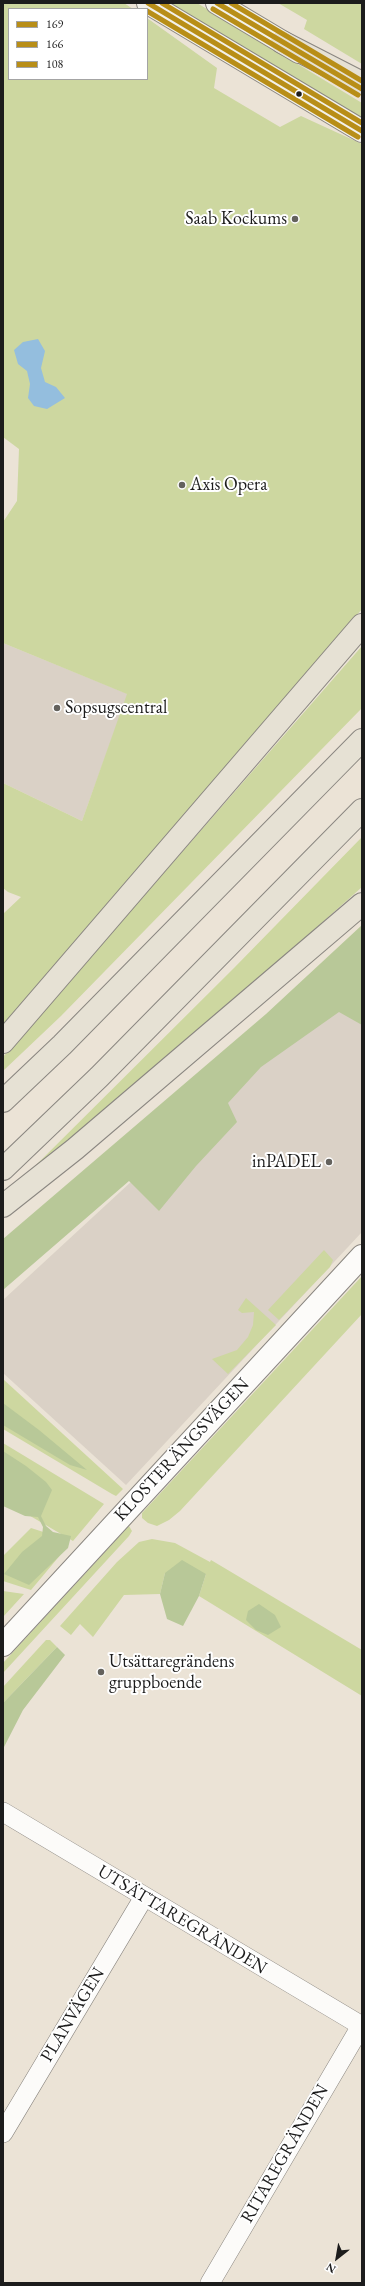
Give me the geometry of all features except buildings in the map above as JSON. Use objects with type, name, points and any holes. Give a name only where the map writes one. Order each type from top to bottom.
[{"type":"highway","points":[[282,42],[362,83]]},
{"type":"highway","points":[[3,1042],[362,625]]},
{"type":"highway","points":[[3,1101],[62,1045],[362,740]]},
{"type":"highway","points":[[3,1169],[99,1078],[362,810]]},
{"type":"highway","points":[[3,1206],[75,1149],[362,904]]},
{"type":"main road","points":[[148,3],[362,131]]},
{"type":"main road","points":[[217,3],[362,89]]},
{"type":"street","name":"KLOSTERÄNGSVÄGEN","points":[[3,1645],[362,1256]]},
{"type":"street","name":"UTSÄTTAREGRÄNDEN","points":[[3,1812],[361,2026]]},
{"type":"street","name":"PLANVÄGEN","points":[[3,2133],[144,1897]]},
{"type":"street","name":"RITAREGRÄNDEN","points":[[210,2283],[361,2026]]},
{"type":"shaded area","points":[[3,643],[128,694],[82,821],[3,783]]},
{"type":"shaded area","points":[[362,977],[362,1232],[126,1485],[3,1373],[3,1300],[314,1013]]},
{"type":"green space","points":[[3,3],[124,3],[132,8],[8,8],[8,80],[148,80],[148,19],[217,68],[214,88],[280,127],[301,116],[362,144],[362,609],[101,914],[3,1025],[3,914],[21,897],[8,892],[3,888],[3,783],[82,821],[127,694],[3,643],[3,522],[17,501],[19,449],[3,437]]},
{"type":"green space","points":[[170,3],[197,3],[362,103],[362,119]]},
{"type":"green space","points":[[278,3],[362,3],[362,64],[304,29],[307,20]]},
{"type":"green space","points":[[362,646],[362,708],[61,1016],[3,1071],[3,1057]]},
{"type":"green space","points":[[362,837],[362,887],[262,976],[90,1124],[23,1178],[234,968]]},
{"type":"green space","points":[[362,925],[362,1025],[339,1012],[261,1067],[228,1103],[237,1122],[196,1166],[159,1211],[129,1181],[3,1290],[3,1239],[266,1014]]},
{"type":"green space","points":[[324,1250],[333,1260],[330,1267],[279,1320],[268,1310]]},
{"type":"green space","points":[[362,1276],[362,1314],[180,1511],[169,1520],[157,1526],[148,1523],[142,1518],[142,1513]]},
{"type":"green space","points":[[246,1298],[276,1325],[228,1374],[212,1359],[237,1350],[248,1337],[253,1325],[254,1312],[242,1313],[238,1310]]},
{"type":"green space","points":[[3,1379],[123,1489],[116,1496],[112,1494],[3,1429]]},
{"type":"green space","points":[[3,1403],[39,1430],[87,1470],[70,1465],[3,1425]]},
{"type":"green space","points":[[3,1443],[104,1504],[73,1541],[20,1510],[3,1503]]},
{"type":"green space","points":[[3,1451],[26,1466],[46,1482],[52,1490],[41,1516],[46,1526],[53,1532],[71,1536],[68,1548],[29,1585],[4,1574],[22,1552],[42,1536],[43,1527],[38,1517],[25,1516],[3,1506]]},
{"type":"green space","points":[[129,1526],[132,1531],[129,1536],[3,1673],[3,1663]]},
{"type":"green space","points":[[31,1528],[62,1538],[67,1547],[31,1590],[3,1581],[3,1556]]},
{"type":"green space","points":[[152,1539],[175,1543],[210,1562],[211,1560],[362,1650],[362,1696],[199,1596],[206,1574],[165,1573],[160,1594],[124,1595],[93,1637],[80,1624],[71,1635],[60,1626],[117,1562],[139,1542]]},
{"type":"green space","points":[[182,1560],[206,1574],[199,1596],[183,1626],[167,1619],[160,1594],[165,1573]]},
{"type":"green space","points":[[3,1591],[24,1594],[3,1617]]},
{"type":"green space","points":[[259,1604],[275,1615],[281,1627],[268,1635],[256,1630],[246,1620],[248,1611]]},
{"type":"green space","points":[[46,1640],[50,1640],[57,1647],[3,1703],[3,1687]]},
{"type":"green space","points":[[57,1647],[65,1655],[23,1710],[3,1749],[3,1703]]},
{"type":"water","points":[[38,339],[45,351],[41,368],[45,382],[56,387],[65,398],[47,409],[34,406],[28,398],[30,384],[27,371],[18,364],[14,350],[23,342]]},
{"type":"transit line","name":"169","points":[[148,3],[362,131]]},
{"type":"transit line","name":"108","points":[[162,3],[362,123]]},
{"type":"transit line","name":"169","points":[[217,3],[362,89]]},
{"type":"transit line","name":"108","points":[[231,3],[362,81]]},
{"type":"transit line","name":"166","points":[[213,9],[358,95]]},
{"type":"transit line","name":"166","points":[[148,12],[358,137]]},
{"type":"place","name":"Saab Kockums","points":[[295,219]]},
{"type":"place","name":"Axis Opera","points":[[182,485]]},
{"type":"place","name":"Sopsugscentral","points":[[57,708]]},
{"type":"place","name":"inPADEL","points":[[329,1162]]},
{"type":"place","name":"Utsättaregrändens gruppboende","points":[[101,1672]]}]
